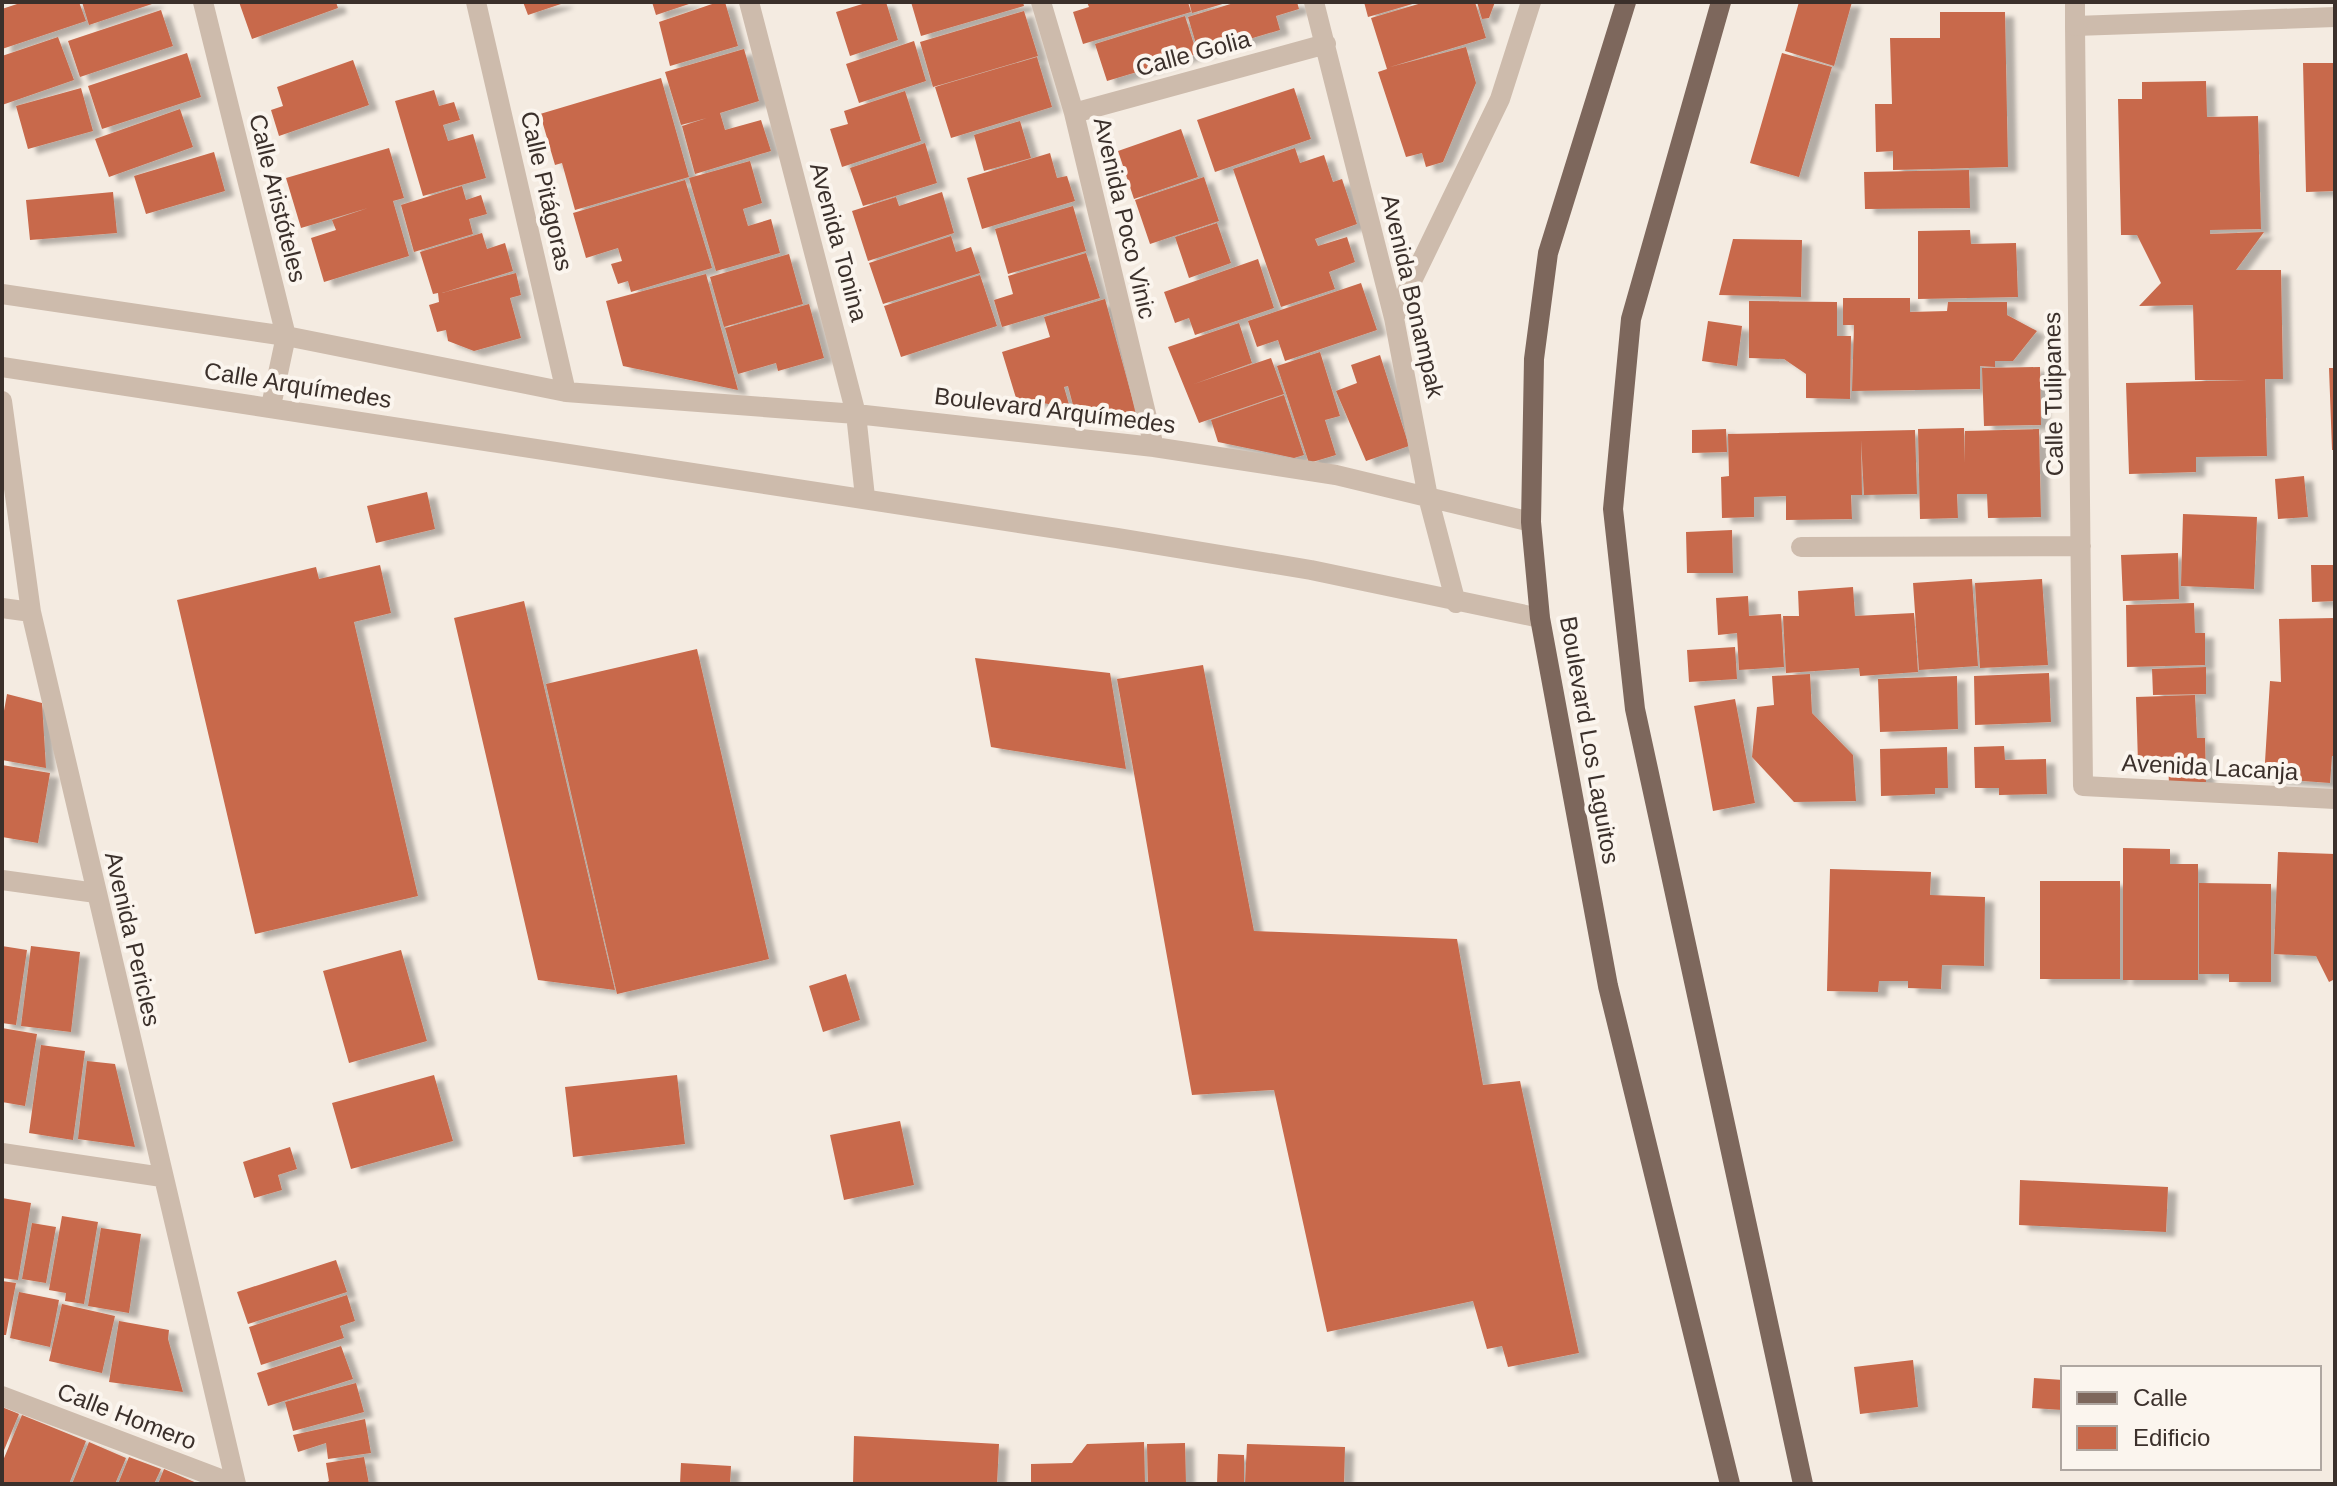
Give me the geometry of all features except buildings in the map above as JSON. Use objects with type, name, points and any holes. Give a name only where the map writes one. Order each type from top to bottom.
[{"type":"main road","name":"Boulevard Los Laguitos","points":[[1626,2],[1548,253],[1534,359],[1531,522],[1540,618],[1608,986],[1730,1484]]},
{"type":"main road","name":"Boulevard Los Laguitos","points":[[1721,2],[1631,319],[1613,509],[1635,709],[1803,1484]]},
{"type":"street","name":"Calle Aristóteles","points":[[203,2],[286,336],[271,406]]},
{"type":"street","name":"Calle Pitágoras","points":[[476,2],[566,392]]},
{"type":"street","name":"Avenida Tonina","points":[[749,2],[856,414],[865,497]]},
{"type":"street","name":"Avenida Poco Vinic","points":[[1041,2],[1074,113],[1154,447]]},
{"type":"street","name":"Avenida Bonampak","points":[[1314,2],[1394,318],[1428,497],[1456,603]]},
{"type":"street","points":[[1394,318],[1500,99],[1531,2]]},
{"type":"street","name":"Calle Tulipanes","points":[[2075,2],[2083,786]]},
{"type":"street","points":[[2075,26],[2335,17]]},
{"type":"street","name":"Calle Golia","points":[[1074,113],[1326,44]]},
{"type":"street","name":"Calle Arquímedes","points":[[4,288],[286,336],[566,392]]},
{"type":"street","name":"Calle Arquímedes","points":[[2,367],[271,406],[585,458],[865,497]]},
{"type":"street","name":"Boulevard Arquímedes","points":[[566,392],[856,414],[1154,447],[1336,475],[1531,522]]},
{"type":"street","name":"Avenida Pericles","points":[[2,401],[31,612],[235,1484]]},
{"type":"street","points":[[865,497],[1311,570],[1456,603],[1540,618]]},
{"type":"street","points":[[1801,547],[2081,546]]},
{"type":"street","points":[[2,608],[31,612]]},
{"type":"street","name":"Avenida Lacanja","points":[[2083,786],[2335,799]]},
{"type":"street","points":[[2,880],[96,893]]},
{"type":"street","points":[[2,1153],[162,1177]]},
{"type":"street","name":"Calle Homero","points":[[2,1396],[235,1484]]}]
